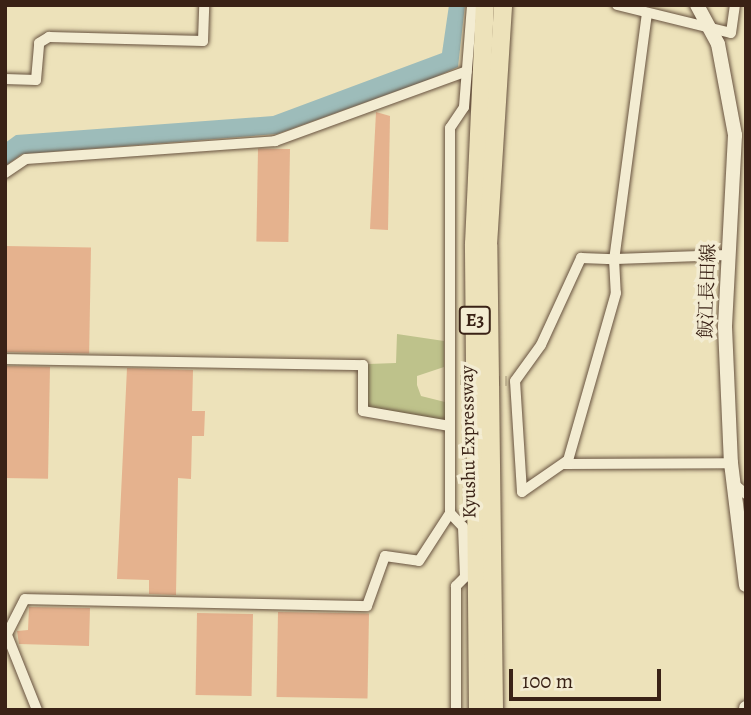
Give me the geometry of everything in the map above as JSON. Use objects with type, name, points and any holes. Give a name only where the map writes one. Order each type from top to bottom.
[{"type":"highway","name":"Kyushu Expressway","points":[[478,710],[485,591],[485,5]]},
{"type":"highway","name":"Kyushu Expressway","points":[[486,125],[503,5]]},
{"type":"highway","name":"Kyushu Expressway","points":[[485,591],[494,710]]},
{"type":"main road","name":"飯江長田線","points":[[697,5],[709,28],[726,76],[735,135],[729,255],[731,463],[740,486],[746,585]]},
{"type":"street","points":[[5,79],[36,80],[39,43],[49,37],[202,41],[204,5]]},
{"type":"street","points":[[37,710],[6,632],[25,599],[367,606],[384,556],[419,561],[450,513],[450,128],[464,107],[472,5]]},
{"type":"street","points":[[618,5],[731,33],[735,5]]},
{"type":"street","points":[[647,13],[614,258],[616,293],[568,460],[522,492],[511,381],[541,345],[581,258],[614,258],[729,255]]},
{"type":"street","points":[[5,173],[26,159],[275,141],[467,71]]},
{"type":"street","points":[[5,359],[363,365],[362,411],[450,426]]},
{"type":"street","points":[[449,380],[460,380]]},
{"type":"street","points":[[560,465],[731,463]]},
{"type":"street","points":[[740,486],[746,494]]},
{"type":"street","points":[[450,513],[463,527],[465,577],[456,586],[456,710]]},
{"type":"green space","points":[[397,334],[444,341],[444,367],[417,376],[417,385],[421,396],[445,402],[446,420],[368,409],[368,364],[396,363]]},
{"type":"water","points":[[449,5],[465,5],[458,67],[433,78],[277,134],[22,154],[5,166],[5,143],[16,135],[273,116],[442,53]]},
{"type":"building","points":[[376,112],[390,116],[388,230],[370,229]]},
{"type":"building","points":[[258,148],[290,149],[288,242],[256,241]]},
{"type":"building","points":[[5,246],[91,248],[89,353],[5,352]]},
{"type":"building","points":[[5,366],[50,367],[48,479],[5,478]]},
{"type":"building","points":[[127,368],[193,370],[192,411],[205,411],[204,436],[192,436],[191,479],[178,478],[176,595],[149,594],[149,580],[117,579]]},
{"type":"building","points":[[29,607],[90,608],[89,646],[19,644],[17,631],[28,630]]},
{"type":"building","points":[[278,612],[369,614],[368,699],[277,697]]},
{"type":"building","points":[[197,613],[253,614],[252,696],[196,695]]},
{"type":"tunnel","points":[[460,380],[507,381]]}]
